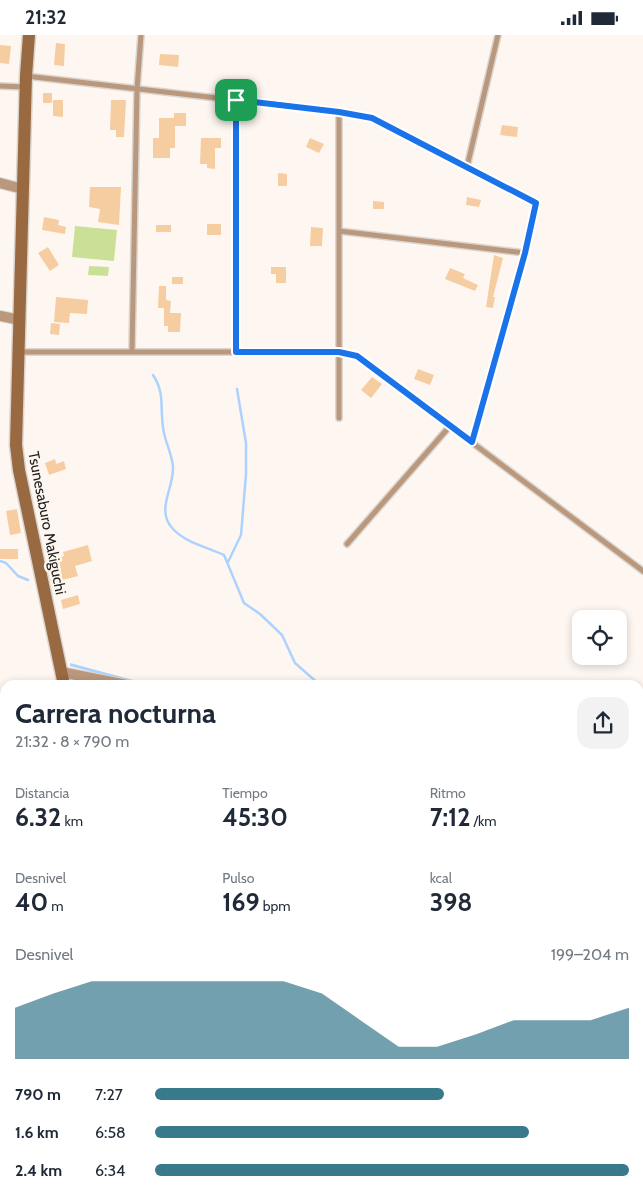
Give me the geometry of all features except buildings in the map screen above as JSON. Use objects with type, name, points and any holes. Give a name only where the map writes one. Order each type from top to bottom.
[{"type":"street","name":"Tsunesaburo Makiguchi","points":[[29,35],[15,429],[18,464],[63,680]]},
{"type":"street","points":[[0,183],[23,189]]},
{"type":"street","points":[[0,316],[20,320]]},
{"type":"street","points":[[61,672],[102,680]]},
{"type":"lane","points":[[132,352],[137,89],[141,35]]},
{"type":"lane","points":[[467,167],[498,35]]},
{"type":"lane","points":[[0,87],[26,82],[137,89],[339,112],[372,118],[536,203],[525,253],[472,442]]},
{"type":"lane","points":[[236,100],[236,352]]},
{"type":"lane","points":[[339,112],[339,418]]},
{"type":"lane","points":[[339,231],[525,253]]},
{"type":"lane","points":[[18,352],[339,352],[357,356],[643,571]]},
{"type":"lane","points":[[347,544],[450,426]]},
{"type":"green space","points":[[75,226],[117,230],[114,261],[72,257]]},
{"type":"green space","points":[[89,266],[109,267],[108,276],[88,275]]},
{"type":"water","points":[[70,663],[133,680],[121,680],[70,666]]},
{"type":"waterway","points":[[153,375],[161,394],[162,420],[173,467],[173,475],[165,507],[168,522],[184,538],[224,555],[244,603],[260,614],[282,635],[295,663],[314,680]]},
{"type":"waterway","points":[[228,562],[241,535],[246,474],[246,443],[237,389]]},
{"type":"waterway","points":[[0,561],[6,563],[18,576],[28,580]]},
{"type":"route","points":[[236,100],[339,112],[372,118],[536,203],[525,253],[472,442],[357,356],[339,352],[236,352],[236,100]]}]
